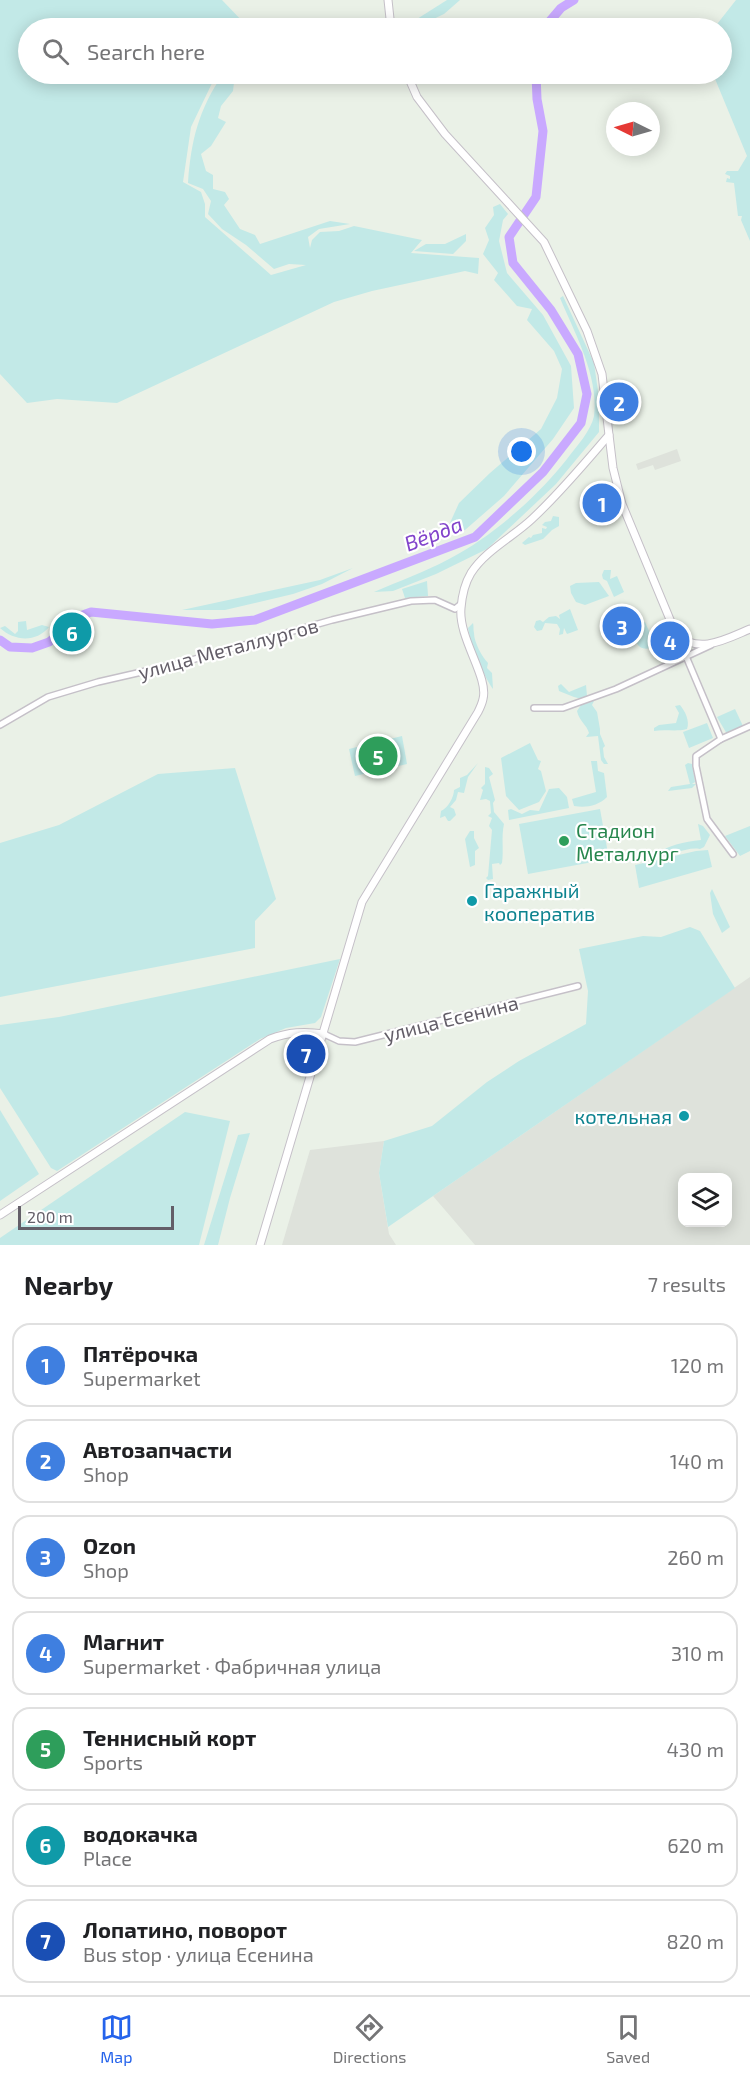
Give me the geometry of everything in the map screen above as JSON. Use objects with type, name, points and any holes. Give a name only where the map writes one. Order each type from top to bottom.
[{"type":"street","points":[[388,0],[390,18]]},
{"type":"street","points":[[411,84],[417,97],[445,134],[544,242],[587,331],[602,374],[613,468],[622,504],[721,739]]},
{"type":"street","points":[[260,1245],[362,902],[478,712],[484,698],[484,686],[461,626],[462,604],[468,580],[479,563],[531,521],[609,435]]},
{"type":"street","name":"улица Металлургов","points":[[0,725],[48,697],[95,683],[181,663],[332,620],[411,601],[435,600],[455,609],[462,604]]},
{"type":"street","points":[[534,708],[563,708],[616,689],[685,656],[750,629]]},
{"type":"street","points":[[676,634],[692,644],[716,643]]},
{"type":"street","points":[[733,854],[707,819],[696,756],[721,739],[750,726]]},
{"type":"street","name":"улица Есенина","points":[[324,1034],[339,1041],[354,1042],[578,986]]},
{"type":"street","points":[[0,1215],[270,1040],[302,1031],[324,1034]]},
{"type":"shaded area","points":[[0,0],[222,0],[239,18],[18,18],[18,84],[212,84],[191,127],[183,182],[201,192],[205,204],[205,217],[271,275],[306,265],[289,264],[274,269],[246,245],[222,229],[208,214],[211,201],[203,189],[188,183],[194,139],[202,113],[217,84],[234,84],[233,91],[221,106],[218,118],[226,122],[211,146],[201,154],[206,171],[213,175],[213,189],[225,192],[229,199],[224,205],[240,229],[255,235],[260,244],[330,221],[350,224],[319,229],[308,237],[310,248],[312,240],[320,232],[339,231],[354,226],[422,240],[411,253],[479,258],[478,274],[465,271],[372,291],[334,302],[117,403],[57,399],[27,403],[0,374]]},
{"type":"shaded area","points":[[447,0],[460,0],[436,18],[419,18]]},
{"type":"shaded area","points":[[736,0],[750,0],[750,241],[741,220],[742,216],[738,216],[734,183],[726,182],[727,178],[730,179],[730,176],[725,174],[727,171],[738,171],[747,156],[717,84],[732,84],[732,18],[722,18]]},
{"type":"shaded area","points":[[500,204],[508,214],[503,220],[499,241],[507,273],[543,315],[571,366],[574,408],[553,439],[504,496],[465,530],[444,536],[459,503],[541,429],[557,398],[562,369],[554,351],[527,320],[532,309],[517,306],[494,280],[498,273],[483,254],[489,240],[485,228],[494,215],[493,207]]},
{"type":"shaded area","points":[[466,234],[466,241],[453,254],[414,251],[426,244],[445,244]]},
{"type":"shaded area","points":[[563,296],[594,363],[599,398],[599,432],[556,484],[487,549],[436,574],[393,591],[374,592],[449,559],[482,539],[513,515],[542,487],[587,433],[594,416],[593,386],[579,341],[560,298]]},
{"type":"shaded area","points":[[677,449],[681,461],[655,470],[653,465],[638,470],[636,464]]},
{"type":"shaded area","points":[[553,516],[559,517],[559,526],[543,539],[525,545],[522,543],[533,535],[542,533],[542,528],[547,527],[542,525],[551,521]]},
{"type":"shaded area","points":[[353,568],[322,584],[293,594],[225,610],[182,610],[320,580]]},
{"type":"shaded area","points":[[604,570],[611,570],[610,579],[617,576],[624,592],[614,597],[607,581],[603,579]]},
{"type":"shaded area","points":[[427,581],[428,596],[405,598],[402,589]]},
{"type":"shaded area","points":[[599,582],[609,596],[585,605],[576,602],[570,586],[576,583]]},
{"type":"shaded area","points":[[570,609],[578,630],[567,634],[564,628],[563,634],[559,635],[560,629],[557,624],[545,623],[542,630],[537,631],[534,627],[536,621],[543,622],[549,617],[556,616],[560,619],[559,615]]},
{"type":"shaded area","points":[[26,621],[27,630],[42,625],[49,627],[38,636],[31,638],[18,638],[0,628],[5,626],[15,634],[18,631],[18,622]]},
{"type":"shaded area","points":[[645,622],[660,656],[656,659],[651,648],[641,647],[631,633],[636,626]]},
{"type":"shaded area","points":[[473,623],[477,645],[488,663],[487,668],[492,673],[493,689],[481,668],[472,643],[468,628]]},
{"type":"shaded area","points":[[561,684],[569,692],[586,685],[587,696],[594,701],[592,705],[597,712],[600,734],[605,746],[603,748],[604,757],[608,764],[604,764],[601,760],[598,736],[586,737],[589,733],[577,711],[582,699],[559,691],[558,686]]},
{"type":"shaded area","points":[[680,705],[686,716],[687,729],[654,731],[654,728],[659,725],[676,723],[679,713],[675,706]]},
{"type":"shaded area","points":[[735,709],[743,726],[727,734],[717,717]]},
{"type":"shaded area","points":[[707,723],[713,738],[689,748],[683,732]]},
{"type":"shaded area","points":[[402,736],[407,764],[355,776],[349,749]]},
{"type":"shaded area","points":[[530,743],[538,760],[541,761],[538,769],[541,771],[546,791],[539,802],[519,810],[506,796],[501,758]]},
{"type":"shaded area","points":[[591,761],[597,761],[598,771],[604,773],[607,797],[592,806],[574,806],[572,799],[596,792]]},
{"type":"shaded area","points":[[478,763],[468,777],[464,793],[458,792],[456,800],[450,807],[454,809],[456,815],[450,821],[445,816],[440,818],[441,811],[450,802],[454,790],[460,787],[460,778],[467,775]]},
{"type":"shaded area","points":[[692,764],[695,782],[692,784],[696,784],[692,788],[668,791],[671,787],[690,784],[685,765]]},
{"type":"shaded area","points":[[485,767],[489,768],[493,774],[489,777],[495,800],[494,812],[504,824],[502,863],[492,864],[493,879],[488,880],[486,878],[492,830],[489,826],[492,818],[488,816],[491,813],[490,801],[480,800],[483,790],[481,788],[485,784]]},
{"type":"shaded area","points":[[235,768],[276,899],[255,921],[255,948],[0,997],[0,843],[59,825],[158,774]]},
{"type":"shaded area","points":[[559,788],[567,797],[569,808],[509,820],[508,810],[522,814],[530,810],[539,811],[549,789]]},
{"type":"shaded area","name":"Стадион Металлург","points":[[600,809],[609,859],[528,874],[519,824]]},
{"type":"shaded area","points":[[698,824],[703,826],[710,835],[704,847],[660,856],[654,855],[676,844],[701,840]]},
{"type":"shaded area","points":[[750,826],[750,851],[740,856],[725,836]]},
{"type":"shaded area","points":[[470,831],[474,831],[474,838],[479,848],[475,851],[475,865],[470,867],[465,839]]},
{"type":"shaded area","points":[[708,850],[712,867],[639,888],[635,865]]},
{"type":"shaded area","points":[[712,889],[730,927],[722,933],[713,914],[710,893]]},
{"type":"shaded area","points":[[690,927],[700,931],[735,988],[388,1227],[379,1173],[384,1141],[432,1126],[487,1082],[519,1061],[586,1024],[588,991],[579,949],[643,936],[661,937]]},
{"type":"shaded area","points":[[340,959],[321,1017],[315,1023],[286,1028],[260,1039],[57,1171],[51,1168],[0,1088],[0,1025],[59,1017]]},
{"type":"shaded area","points":[[750,977],[750,1245],[475,1245],[433,1196]]},
{"type":"shaded area","points":[[0,1110],[39,1174],[0,1201]]},
{"type":"shaded area","points":[[185,1112],[230,1121],[199,1245],[0,1245],[0,1238]]},
{"type":"shaded area","points":[[250,1133],[218,1245],[204,1245],[238,1135]]},
{"type":"shaded area","points":[[384,1141],[379,1173],[389,1234],[396,1245],[282,1245],[310,1150]]},
{"type":"waterway","name":"Вёрда","points":[[552,18],[561,8],[574,0]]},
{"type":"waterway","name":"Вёрда","points":[[0,640],[10,647],[32,648],[49,642],[59,634],[69,620],[91,612],[212,624],[255,620],[475,537],[543,472],[581,423],[587,394],[578,354],[551,310],[513,263],[509,237],[536,197],[543,131],[536,84]]},
{"type":"place","name":"Автозапчасти","points":[[619,402]]},
{"type":"place","name":"Пятёрочка","points":[[602,503]]},
{"type":"place","name":"Ozon","points":[[622,626]]},
{"type":"place","name":"водокачка","points":[[72,632]]},
{"type":"place","name":"Магнит","points":[[670,641]]},
{"type":"place","name":"Теннисный корт","points":[[378,756]]},
{"type":"place","name":"Стадион Металлург","points":[[564,841]]},
{"type":"place","name":"Гаражный кооператив","points":[[472,901]]},
{"type":"place","name":"Лопатино, поворот","points":[[306,1054]]},
{"type":"place","name":"котельная","points":[[684,1116]]}]
